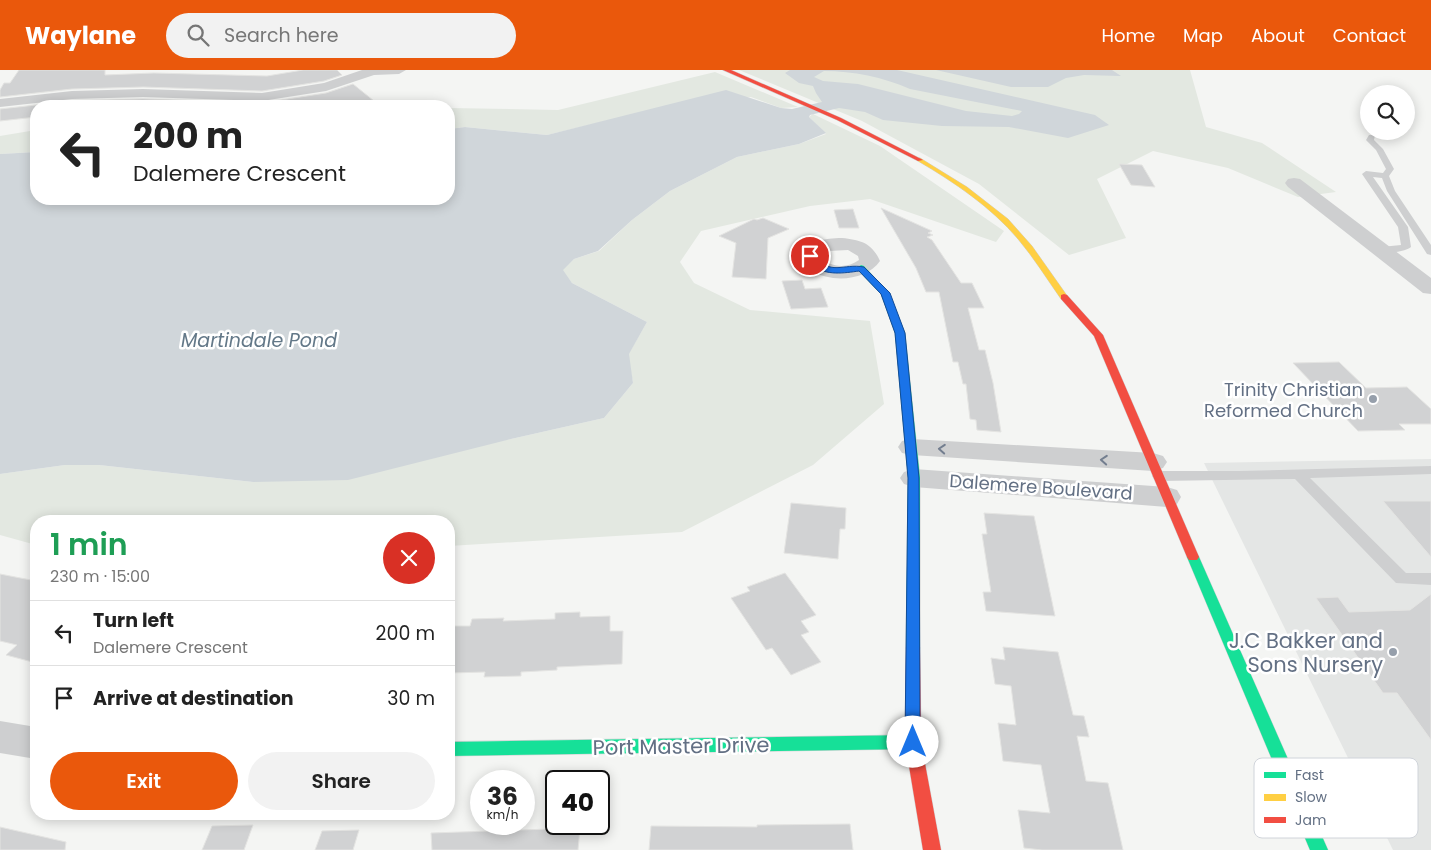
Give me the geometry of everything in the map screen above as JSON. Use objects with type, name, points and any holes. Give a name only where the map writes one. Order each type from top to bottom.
[{"type":"main road","points":[[726,70],[839,119],[926,164],[1006,220],[1031,250],[1064,297],[1098,335],[1280,758]]},
{"type":"main road","points":[[861,268],[885,293],[900,333],[914,478],[913,742],[932,850]]},
{"type":"main road","name":"Port Master Drive","points":[[455,749],[913,742]]},
{"type":"main road","points":[[1314,838],[1319,850]]},
{"type":"street","points":[[0,103],[49,96],[107,94],[262,96],[326,87],[371,71],[399,70]]},
{"type":"street","points":[[1294,183],[1431,288]]},
{"type":"street","name":"Dalemere Boulevard","points":[[912,447],[1160,479]]},
{"type":"street","name":"Dalemere Boulevard","points":[[914,478],[1160,479]]},
{"type":"street","points":[[0,737],[30,742]]},
{"type":"lane","points":[[1370,140],[1382,154],[1390,169],[1385,176]]},
{"type":"lane","points":[[1381,250],[1406,246],[1403,227],[1366,174],[1385,176]]},
{"type":"lane","points":[[1385,176],[1391,191],[1431,252]]},
{"type":"lane","points":[[1160,479],[1431,470]]},
{"type":"lane","points":[[1298,474],[1402,579],[1431,579]]},
{"type":"shaded area","points":[[739,70],[1190,70],[1206,127],[1262,143],[1336,192],[1298,197],[1228,168],[1153,151],[1097,179],[1126,238],[1069,255],[979,184],[862,121]]},
{"type":"shaded area","points":[[715,72],[798,107],[781,108],[751,97],[672,105],[547,135],[465,127],[455,128],[455,108],[558,110]]},
{"type":"shaded area","points":[[813,114],[880,146],[1004,231],[996,242],[870,199],[810,206],[701,231],[680,262],[694,283],[750,310],[870,321],[884,404],[813,465],[682,532],[455,546],[455,515],[30,515],[30,543],[0,535],[0,474],[65,465],[99,465],[253,482],[511,439],[604,418],[633,383],[628,355],[647,322],[572,283],[562,270],[574,259],[599,251],[632,220],[670,191],[737,157],[799,144],[826,134],[809,117]]},
{"type":"shaded area","points":[[30,131],[30,152],[0,154],[0,136]]},
{"type":"shaded area","points":[[1431,459],[1431,850],[1393,850],[1387,838],[1418,838],[1418,758],[1348,758],[1204,463]]},
{"type":"water","name":"Martindale Pond","points":[[790,70],[897,70],[1095,115],[1109,125],[1068,138],[1009,127],[942,126],[883,120],[865,112],[839,108],[810,115],[809,117],[826,133],[799,144],[737,157],[670,191],[632,220],[598,251],[574,259],[563,270],[572,283],[647,322],[629,354],[633,383],[604,418],[348,480],[253,482],[99,465],[65,465],[0,474],[0,154],[30,152],[30,205],[455,205],[455,128],[465,127],[547,135],[726,90],[781,108],[792,109],[822,102],[813,86],[799,83],[785,73]],"holes":[[[824,71],[868,75],[910,89],[1022,111],[1012,116],[966,111],[858,84],[823,81],[814,77]]]},
{"type":"water","points":[[936,70],[1112,70],[1121,76],[1084,75],[1066,78],[1048,87],[1011,87]]},
{"type":"building","points":[[19,70],[105,70],[105,75],[154,73],[267,76],[303,70],[337,70],[342,75],[324,81],[262,91],[143,87],[72,89],[0,97],[0,90],[4,83],[10,83]]},
{"type":"building","points":[[353,84],[373,100],[281,100],[326,93]]},
{"type":"building","points":[[143,99],[173,100],[108,100]]},
{"type":"building","points":[[30,106],[30,118],[0,121],[0,109]]},
{"type":"building","points":[[1119,164],[1142,165],[1155,187],[1131,185]]},
{"type":"building","points":[[881,208],[932,231],[928,233],[933,235],[927,237],[932,240],[961,283],[972,283],[984,308],[968,308],[979,350],[985,350],[993,383],[1001,432],[977,430],[976,420],[970,419],[966,384],[963,384],[958,362],[953,362],[939,292],[926,292],[916,268]]},
{"type":"building","points":[[853,209],[859,228],[839,228],[834,210]]},
{"type":"building","points":[[763,218],[789,229],[768,238],[766,279],[732,277],[736,243],[719,236],[754,219]]},
{"type":"building","points":[[802,280],[805,289],[821,288],[828,307],[791,309],[782,281]]},
{"type":"building","name":"Trinity Christian Reformed Church","points":[[1339,362],[1366,388],[1407,387],[1431,409],[1431,424],[1399,424],[1405,430],[1358,431],[1293,363]]},
{"type":"building","points":[[1383,501],[1431,501],[1431,557]]},
{"type":"building","points":[[791,503],[846,508],[845,529],[840,529],[838,559],[784,553]]},
{"type":"building","points":[[984,513],[1034,516],[1055,616],[986,611],[983,592],[991,592],[982,534],[987,534]]},
{"type":"building","points":[[785,573],[816,615],[801,621],[809,632],[801,635],[821,662],[791,675],[772,648],[766,650],[731,598],[750,591],[747,587]]},
{"type":"building","points":[[0,574],[30,580],[30,661],[6,655],[17,645],[0,641]]},
{"type":"building","name":"J.C Bakker and Sons Nursery","points":[[1431,594],[1431,740],[1397,693],[1383,693],[1316,598],[1338,597],[1349,612],[1410,610]]},
{"type":"building","points":[[580,612],[580,617],[610,616],[610,631],[623,631],[622,664],[557,667],[557,670],[521,672],[521,676],[484,677],[485,672],[455,673],[455,626],[470,626],[472,619],[504,618],[503,621],[555,619],[555,613]]},
{"type":"building","points":[[1003,647],[1058,652],[1073,715],[1084,716],[1089,737],[1077,736],[1086,781],[1108,783],[1123,850],[1042,850],[1024,848],[1018,810],[1050,813],[1041,765],[1003,761],[998,723],[1016,725],[1011,686],[995,684],[991,658],[1005,660]]},
{"type":"building","points":[[850,824],[853,850],[649,850],[651,826],[757,827],[757,825]]},
{"type":"building","points":[[253,825],[244,850],[202,850],[212,826]]},
{"type":"building","points":[[0,827],[66,842],[65,850],[0,850]]},
{"type":"building","points":[[545,829],[545,835],[579,835],[578,850],[432,850],[431,833],[470,832],[470,835],[535,835],[535,830]]},
{"type":"building","points":[[359,830],[353,850],[315,850],[322,831]]},
{"type":"traffic: fast","points":[[861,268],[885,293],[900,333],[914,478],[913,648]]},
{"type":"traffic: fast","points":[[1193,557],[1279,758]]},
{"type":"traffic: fast","points":[[455,749],[913,742]]},
{"type":"traffic: fast","points":[[1314,838],[1319,850]]},
{"type":"traffic: slow","points":[[920,160],[964,188],[1014,229],[1064,297]]},
{"type":"traffic: jam","points":[[726,70],[839,119],[920,160]]},
{"type":"traffic: jam","points":[[1064,297],[1098,335],[1193,557]]},
{"type":"traffic: jam","points":[[913,648],[913,742],[932,850]]},
{"type":"place","name":"Trinity Christian Reformed Church","points":[[1373,399]]},
{"type":"place","name":"J.C Bakker and Sons Nursery","points":[[1393,652]]},
{"type":"route","points":[[810,256],[817,265],[824,268],[843,271],[861,268],[885,293],[900,333],[914,478],[913,742]]}]
